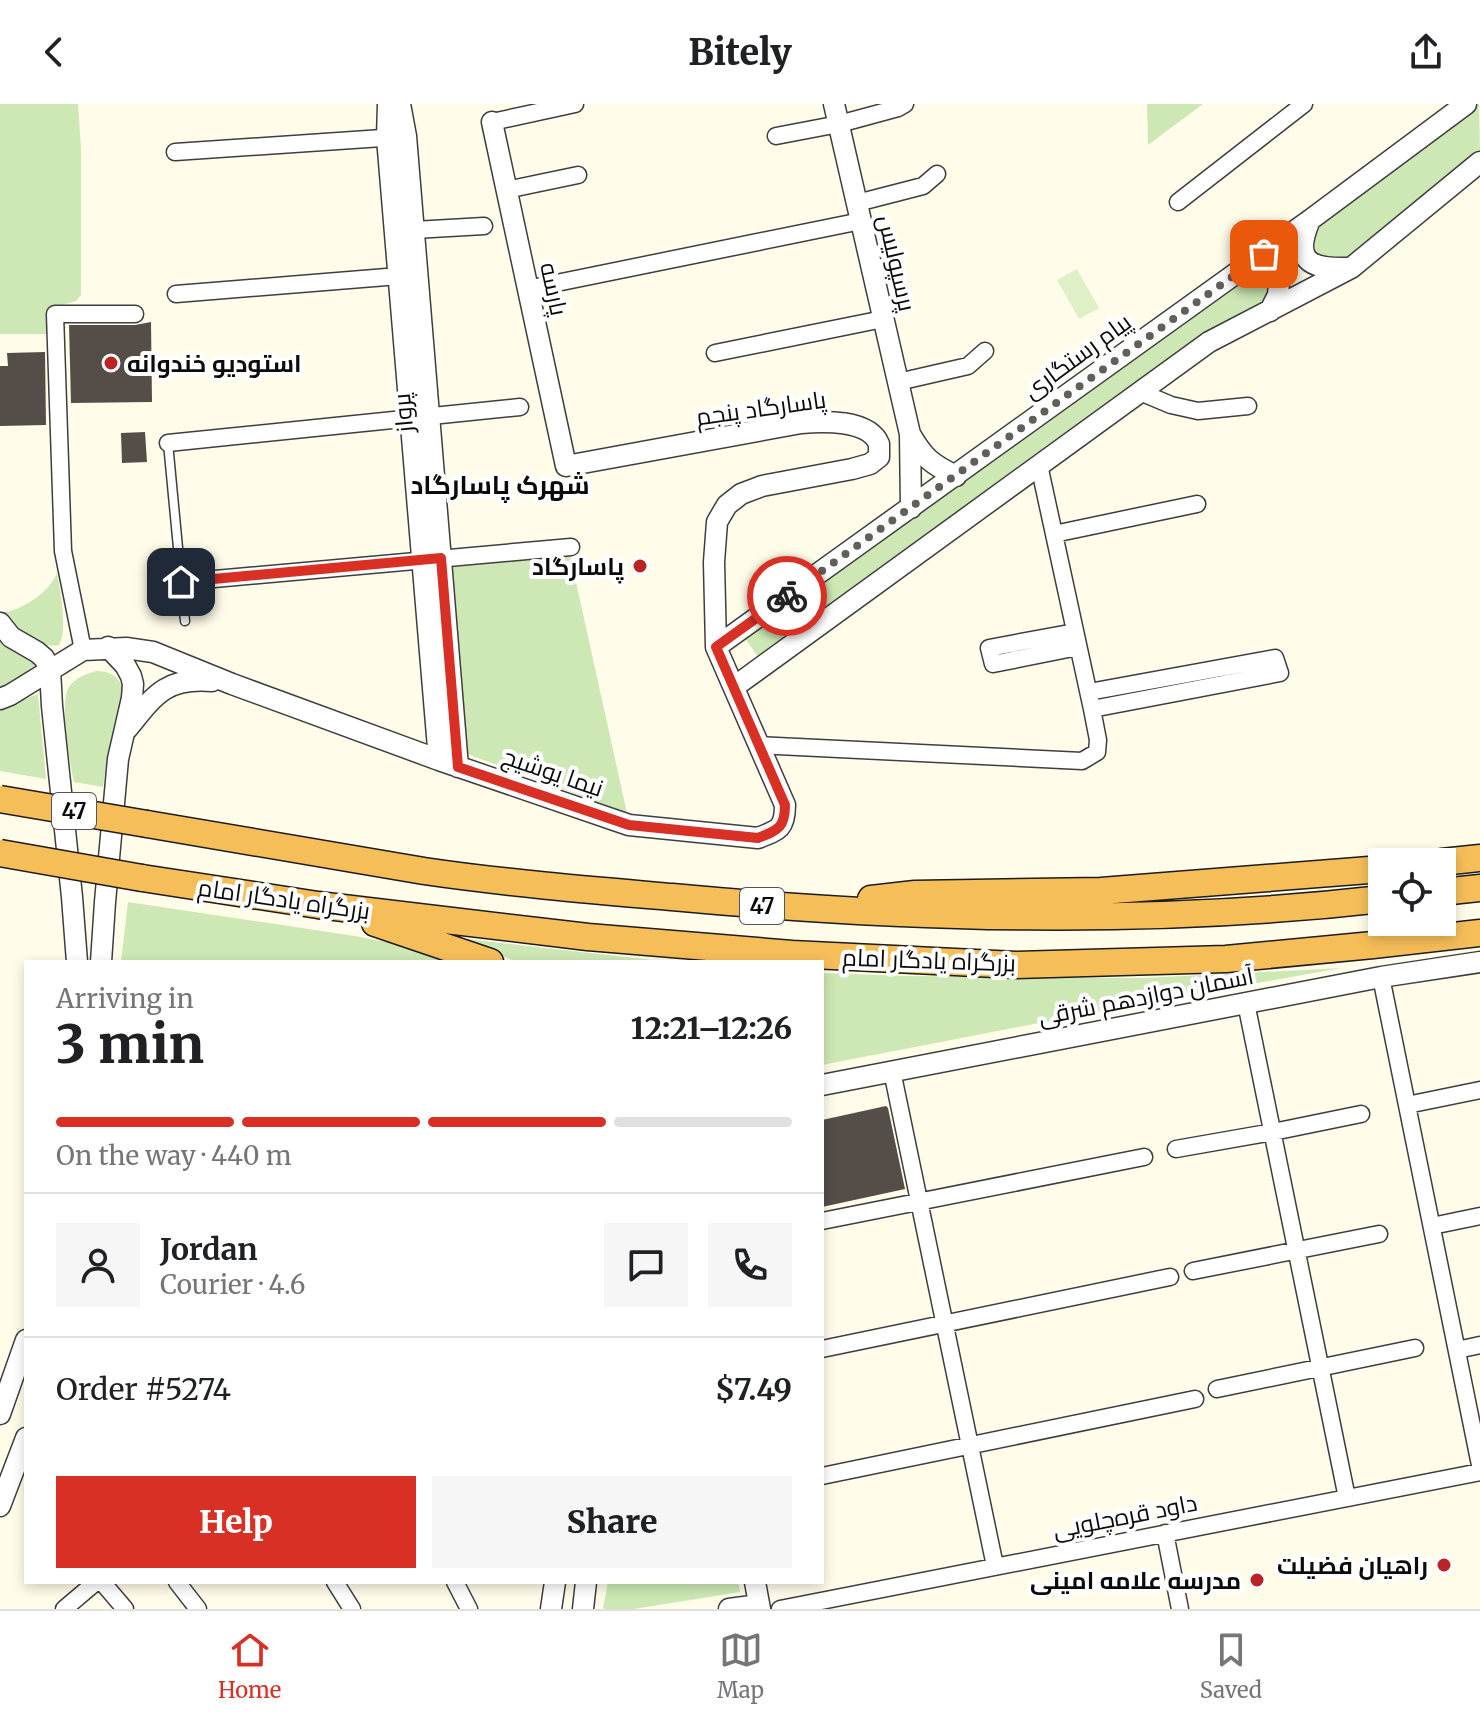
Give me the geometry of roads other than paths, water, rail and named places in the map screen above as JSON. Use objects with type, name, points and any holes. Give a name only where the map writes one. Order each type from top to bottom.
[{"type":"highway","name":"بزرگراه یادگار امام","points":[[0,799],[427,871],[789,908],[1017,917],[1226,913],[1368,900]]},
{"type":"highway","name":"بزرگراه یادگار امام","points":[[0,853],[318,905],[617,939],[792,954],[1016,965],[1226,959],[1480,933]]},
{"type":"highway","points":[[1456,861],[1480,858]]},
{"type":"highway","points":[[789,908],[915,894],[1101,891],[1368,870]]},
{"type":"highway","points":[[1456,891],[1480,888]]},
{"type":"highway","points":[[318,905],[484,960]]},
{"type":"street","name":"پرواز","points":[[388,104],[414,230],[420,418],[449,764]]},
{"type":"street","name":"پرواز","points":[[400,104],[397,137],[399,276],[420,418]]},
{"type":"street","points":[[492,122],[575,104]]},
{"type":"street","points":[[776,136],[837,114],[898,108],[905,104]]},
{"type":"street","points":[[1178,202],[1304,104]]},
{"type":"street","name":"پیام رستگاری","points":[[716,647],[1241,270],[1466,104]]},
{"type":"street","name":"پرسپولیس","points":[[837,114],[910,434],[911,508]]},
{"type":"street","name":"پارسه","points":[[492,122],[566,466]]},
{"type":"street","points":[[175,152],[397,137]]},
{"type":"street","points":[[734,687],[1209,342],[1351,268],[1480,162]]},
{"type":"street","points":[[527,289],[859,212],[923,186],[937,174]]},
{"type":"street","points":[[506,190],[578,175]]},
{"type":"street","points":[[1310,220],[1302,238],[1303,252],[1312,264],[1327,269],[1351,268]]},
{"type":"street","points":[[414,230],[484,226]]},
{"type":"street","points":[[1241,270],[1257,267],[1270,272],[1279,282],[1278,295],[1270,311]]},
{"type":"street","points":[[176,294],[399,276]]},
{"type":"street","points":[[83,650],[63,551],[55,314],[135,314]]},
{"type":"street","points":[[715,353],[883,319]]},
{"type":"street","points":[[898,382],[968,366],[985,351]]},
{"type":"street","points":[[1140,392],[1171,405],[1198,411],[1248,406]]},
{"type":"street","points":[[168,443],[520,407]]},
{"type":"street","name":"پاسارگاد پنجم","points":[[566,466],[801,423],[828,421],[851,424],[871,434],[879,445],[879,457],[870,464],[762,486],[741,494],[727,505],[717,522],[714,562],[716,647]]},
{"type":"street","name":"پرسپولیس","points":[[910,434],[928,460],[956,476]]},
{"type":"street","points":[[716,647],[759,745],[1082,761],[1097,752],[1098,740],[1039,465]]},
{"type":"street","points":[[1054,534],[1197,504]]},
{"type":"street","points":[[181,582],[571,547]]},
{"type":"street","points":[[0,623],[11,637],[44,658],[50,669],[77,960]]},
{"type":"street","points":[[101,960],[117,773],[133,684],[125,665],[108,647]]},
{"type":"street","points":[[0,699],[83,650],[108,647],[141,648],[232,684]]},
{"type":"street","points":[[1089,692],[1275,658],[1280,673],[1092,709]]},
{"type":"street","points":[[124,733],[165,688],[177,683],[209,680],[232,684]]},
{"type":"street","name":"نیما یوشیج","points":[[232,684],[449,764],[629,825],[758,838],[775,831],[785,820],[785,805],[759,745]]},
{"type":"street","name":"آسمان دوازدهم شرقی","points":[[824,1085],[1381,977],[1480,962]]},
{"type":"street","points":[[1381,977],[1480,1465]]},
{"type":"street","points":[[1246,1003],[1347,1498]]},
{"type":"street","points":[[892,1071],[995,1566]]},
{"type":"street","points":[[1407,1105],[1480,1090]]},
{"type":"street","points":[[1176,1149],[1361,1114]]},
{"type":"street","points":[[824,1221],[1144,1157]]},
{"type":"street","points":[[1432,1226],[1480,1216]]},
{"type":"street","points":[[1193,1271],[1379,1234]]},
{"type":"street","points":[[824,1349],[1170,1277]]},
{"type":"street","points":[[1457,1350],[1480,1345]]},
{"type":"street","points":[[0,1414],[24,1346]]},
{"type":"street","points":[[1217,1389],[1415,1348]]},
{"type":"street","points":[[824,1476],[1195,1399]]},
{"type":"street","points":[[0,1506],[24,1443]]},
{"type":"street","name":"داود قره‌چلویی","points":[[780,1609],[1480,1472]]},
{"type":"street","points":[[1165,1533],[1180,1609]]},
{"type":"street","points":[[64,1609],[96,1584]]},
{"type":"street","points":[[101,1584],[125,1609]]},
{"type":"street","points":[[179,1584],[198,1609]]},
{"type":"street","points":[[336,1584],[352,1609]]},
{"type":"street","points":[[456,1584],[469,1609]]},
{"type":"street","points":[[551,1609],[555,1584]]},
{"type":"street","points":[[583,1609],[586,1584]]},
{"type":"street","points":[[729,1609],[759,1607],[755,1584]]},
{"type":"lane","points":[[168,443],[185,621]]},
{"type":"place","name":"استودیو خندوانه","points":[[111,363]]},
{"type":"place","name":"پاسارگاد","points":[[640,566]]},
{"type":"place","name":"راهیان فضیلت","points":[[1444,1565]]},
{"type":"place","name":"مدرسه علامه امینی","points":[[1257,1580]]},
{"type":"district","name":"شهرک پاسارگاد","points":[[500,484]]}]
